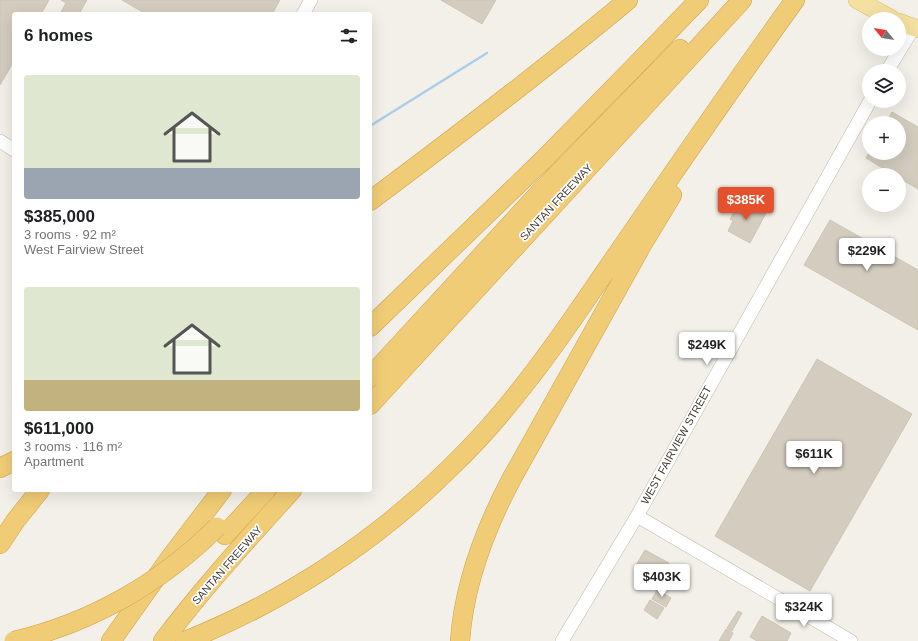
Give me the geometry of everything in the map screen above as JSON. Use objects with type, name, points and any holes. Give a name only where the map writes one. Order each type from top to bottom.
[{"type":"highway","points":[[372,200],[502,102],[628,0]]},
{"type":"highway","points":[[372,325],[542,161],[699,0]]},
{"type":"highway","points":[[372,375],[547,185],[728,0]]},
{"type":"highway","name":"SANTAN FREEWAY","points":[[372,403],[742,0]]},
{"type":"highway","points":[[185,641],[235,619],[268,602],[337,560],[377,532],[414,501],[438,480],[483,434],[515,397],[554,345],[732,88],[795,0]]},
{"type":"highway","points":[[372,359],[549,167],[643,58]]},
{"type":"highway","points":[[460,641],[466,601],[475,564],[487,529],[499,502],[643,243],[688,169],[732,88]]},
{"type":"highway","points":[[0,468],[12,462]]},
{"type":"highway","points":[[0,544],[16,520],[38,492]]},
{"type":"highway","points":[[111,641],[170,558],[220,492]]},
{"type":"highway","points":[[53,641],[97,624],[120,613],[144,599],[187,569],[207,552],[250,492]]},
{"type":"highway","points":[[14,641],[68,625],[97,612],[149,583],[175,565],[198,546],[221,531],[264,492]]},
{"type":"highway","name":"SANTAN FREEWAY","points":[[163,641],[208,584],[290,492]]},
{"type":"main road","points":[[857,0],[879,12]]},
{"type":"street","points":[[304,12],[311,0]]},
{"type":"street","points":[[891,64],[910,26]]},
{"type":"street","name":"WEST FAIRVIEW STREET","points":[[562,641],[637,516],[866,108]]},
{"type":"street","points":[[0,141],[12,149]]},
{"type":"street","points":[[637,516],[851,641]]},
{"type":"building","points":[[0,0],[49,0],[42,12],[12,12],[12,64],[0,85]]},
{"type":"building","points":[[61,0],[87,0],[80,12],[61,12],[66,3]]},
{"type":"building","points":[[122,0],[280,0],[273,12],[143,12]]},
{"type":"building","points":[[441,0],[496,0],[482,24]]},
{"type":"building","points":[[892,112],[899,116],[890,116]]},
{"type":"building","points":[[906,120],[918,127],[918,189],[906,182],[906,168],[882,168],[869,160],[906,160]]},
{"type":"building","points":[[741,199],[766,213],[750,243],[728,231],[733,221],[730,219]]},
{"type":"building","points":[[830,220],[918,270],[918,330],[804,265]]},
{"type":"building","points":[[817,359],[912,414],[810,591],[715,536]]},
{"type":"building","points":[[645,550],[669,563],[660,579],[636,565]]},
{"type":"building","points":[[657,590],[671,598],[666,607],[652,599]]},
{"type":"building","points":[[650,600],[664,608],[657,619],[644,610]]},
{"type":"building","points":[[738,611],[742,613],[732,631],[727,628]]},
{"type":"building","points":[[762,616],[791,633],[787,641],[757,641],[750,637]]},
{"type":"building","points":[[726,629],[733,633],[729,641],[719,641]]},
{"type":"waterway","points":[[372,125],[487,53]]}]
